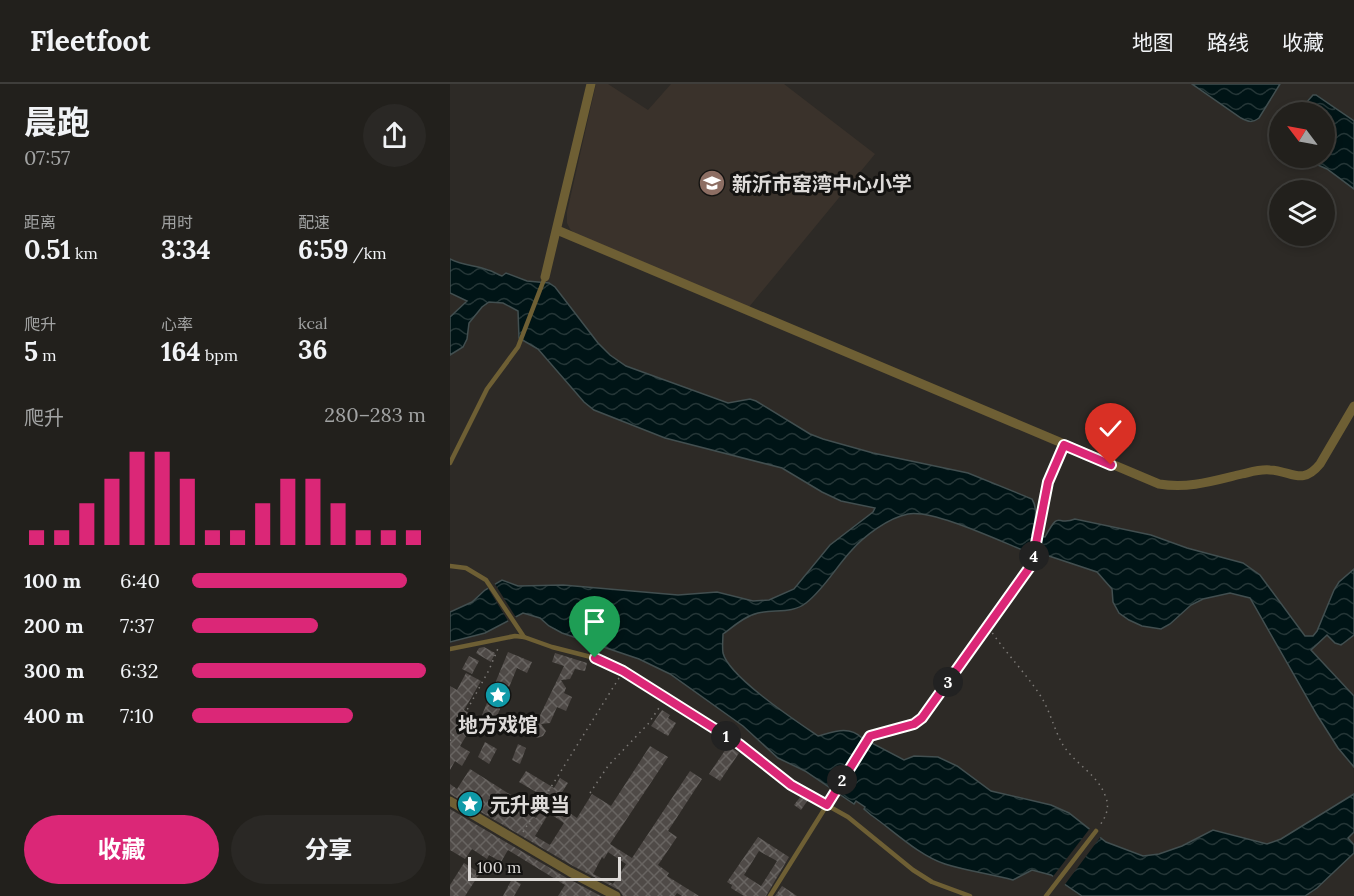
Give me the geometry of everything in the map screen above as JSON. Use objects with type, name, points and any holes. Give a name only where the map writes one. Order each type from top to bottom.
[{"type":"street","points":[[545,277],[591,84]]},
{"type":"street","points":[[557,230],[1159,484],[1187,487],[1271,470],[1305,477],[1314,472],[1320,464],[1354,406]]},
{"type":"street","points":[[450,801],[616,896]]},
{"type":"lane","points":[[450,463],[488,389],[518,347],[545,277]]},
{"type":"lane","points":[[450,566],[466,568],[489,583],[524,637]]},
{"type":"lane","points":[[450,649],[501,638],[524,637],[595,658],[623,671],[739,744],[791,785],[858,824],[879,844],[913,870],[932,882],[970,896]]},
{"type":"lane","points":[[770,896],[827,805]]},
{"type":"lane","points":[[1046,896],[1096,831]]},
{"type":"path","points":[[827,805],[870,736],[914,724],[922,718],[1032,564],[1048,482],[1064,445]]},
{"type":"path","points":[[988,627],[1002,649],[1040,695],[1063,745],[1099,782],[1106,796],[1108,807],[1096,831]]},
{"type":"path","points":[[450,741],[494,660],[501,638]]},
{"type":"path","points":[[518,841],[623,671]]},
{"type":"path","points":[[590,793],[608,765],[648,724],[666,698]]},
{"type":"shaded area","name":"新沂市窑湾中心小学","points":[[596,84],[608,84],[648,110],[671,84],[784,84],[875,154],[749,307],[574,233],[570,229],[567,223],[567,212]]},
{"type":"water","points":[[1192,84],[1280,84],[1259,118],[1250,121],[1241,118]]},
{"type":"water","points":[[1313,95],[1316,95],[1326,102],[1307,102]]},
{"type":"water","points":[[1335,108],[1354,121],[1354,189],[1325,168],[1335,168]]},
{"type":"water","points":[[450,259],[490,270],[502,276],[506,273],[527,281],[549,283],[555,287],[598,343],[626,366],[728,403],[750,399],[756,401],[810,434],[823,439],[873,453],[968,473],[1032,499],[1036,512],[1032,535],[1045,537],[1056,521],[1075,519],[1151,535],[1187,548],[1243,563],[1260,575],[1305,636],[1313,636],[1317,631],[1334,590],[1339,582],[1354,569],[1354,635],[1341,645],[1335,643],[1327,635],[1311,650],[1354,696],[1354,767],[1338,748],[1317,715],[1250,598],[1230,593],[1203,599],[1191,605],[1161,629],[1142,626],[1119,613],[1113,602],[1112,589],[1097,572],[1049,556],[1032,547],[1025,551],[933,516],[908,514],[900,516],[869,534],[845,557],[819,591],[806,603],[795,609],[749,616],[723,634],[723,653],[737,674],[750,686],[818,736],[835,731],[852,732],[904,760],[914,756],[938,757],[957,766],[991,791],[1051,805],[1069,813],[1106,842],[1143,856],[1159,854],[1182,846],[1213,830],[1267,844],[1281,839],[1354,794],[1354,832],[1348,838],[1354,845],[1354,853],[1317,888],[1305,896],[1082,896],[1051,875],[1032,870],[1013,880],[962,869],[935,860],[916,849],[871,815],[864,809],[865,807],[856,801],[854,804],[805,771],[778,758],[743,726],[670,674],[639,659],[562,633],[540,618],[523,613],[485,633],[450,642],[450,612],[472,602],[485,590],[502,580],[518,586],[563,585],[678,595],[717,592],[753,601],[769,600],[794,589],[830,545],[873,512],[875,508],[841,501],[782,468],[665,438],[594,410],[584,402],[538,349],[519,338],[518,311],[503,303],[489,302],[482,307],[469,323],[467,339],[463,347],[450,355],[450,317],[467,301],[450,293]]},
{"type":"pier","points":[[493,581],[517,619],[510,624],[486,585]]},
{"type":"pier","points":[[1091,827],[1102,835],[1063,887],[1051,879]]},
{"type":"building","points":[[484,647],[495,653],[491,662],[476,653],[479,648]]},
{"type":"building","points":[[508,652],[532,662],[527,673],[517,668],[495,721],[482,715]]},
{"type":"building","points":[[555,653],[587,663],[585,671],[575,669],[570,679],[561,680],[566,688],[564,693],[572,697],[566,711],[557,707],[550,723],[541,724],[546,731],[543,736],[537,738],[532,732],[564,666],[552,662]]},
{"type":"building","points":[[469,656],[479,661],[472,674],[462,669]]},
{"type":"building","points":[[466,673],[481,681],[464,710],[477,718],[460,746],[470,752],[462,766],[455,761],[450,770],[450,686],[457,690]]},
{"type":"building","points":[[662,710],[676,723],[668,736],[651,726]]},
{"type":"building","points":[[485,742],[497,749],[489,764],[478,757]]},
{"type":"building","points":[[518,744],[526,748],[520,764],[512,760]]},
{"type":"building","points":[[650,746],[668,757],[610,844],[632,858],[690,771],[702,779],[668,831],[677,837],[658,865],[669,873],[667,876],[699,896],[682,896],[677,893],[675,896],[623,896],[619,890],[573,866],[450,794],[450,784],[457,789],[470,769],[522,802],[518,807],[536,818],[548,799],[519,782],[526,771],[554,788],[560,778],[568,783],[555,803],[577,818],[592,794],[611,806]],"holes":[[[549,813],[564,823],[550,845],[535,836]],[[608,852],[626,864],[613,884],[593,874],[602,857],[604,859]]]},
{"type":"building","points":[[728,746],[739,753],[720,781],[709,774]]},
{"type":"building","points":[[801,796],[808,800],[801,810],[794,805]]},
{"type":"building","points":[[450,809],[601,896],[558,896],[565,885],[508,850],[501,862],[489,855],[487,859],[472,849],[465,859],[450,850]]},
{"type":"building","points":[[758,837],[789,857],[766,896],[744,896],[731,888],[732,885],[727,882]],"holes":[[[759,851],[777,861],[761,886],[744,875]]]},
{"type":"building","points":[[464,863],[480,873],[465,896],[450,896],[450,885]]},
{"type":"building","points":[[512,879],[521,884],[514,896],[503,896]]},
{"type":"building","points":[[782,886],[797,896],[775,896]]},
{"type":"place","name":"新沂市窑湾中心小学","points":[[712,183]]},
{"type":"place","name":"地方戏馆","points":[[498,695]]},
{"type":"place","name":"元升典当","points":[[470,804]]},
{"type":"route","points":[[595,658],[623,671],[739,744],[791,785],[827,805],[870,736],[914,724],[922,718],[1032,564],[1048,482],[1064,445],[1111,465]]}]
